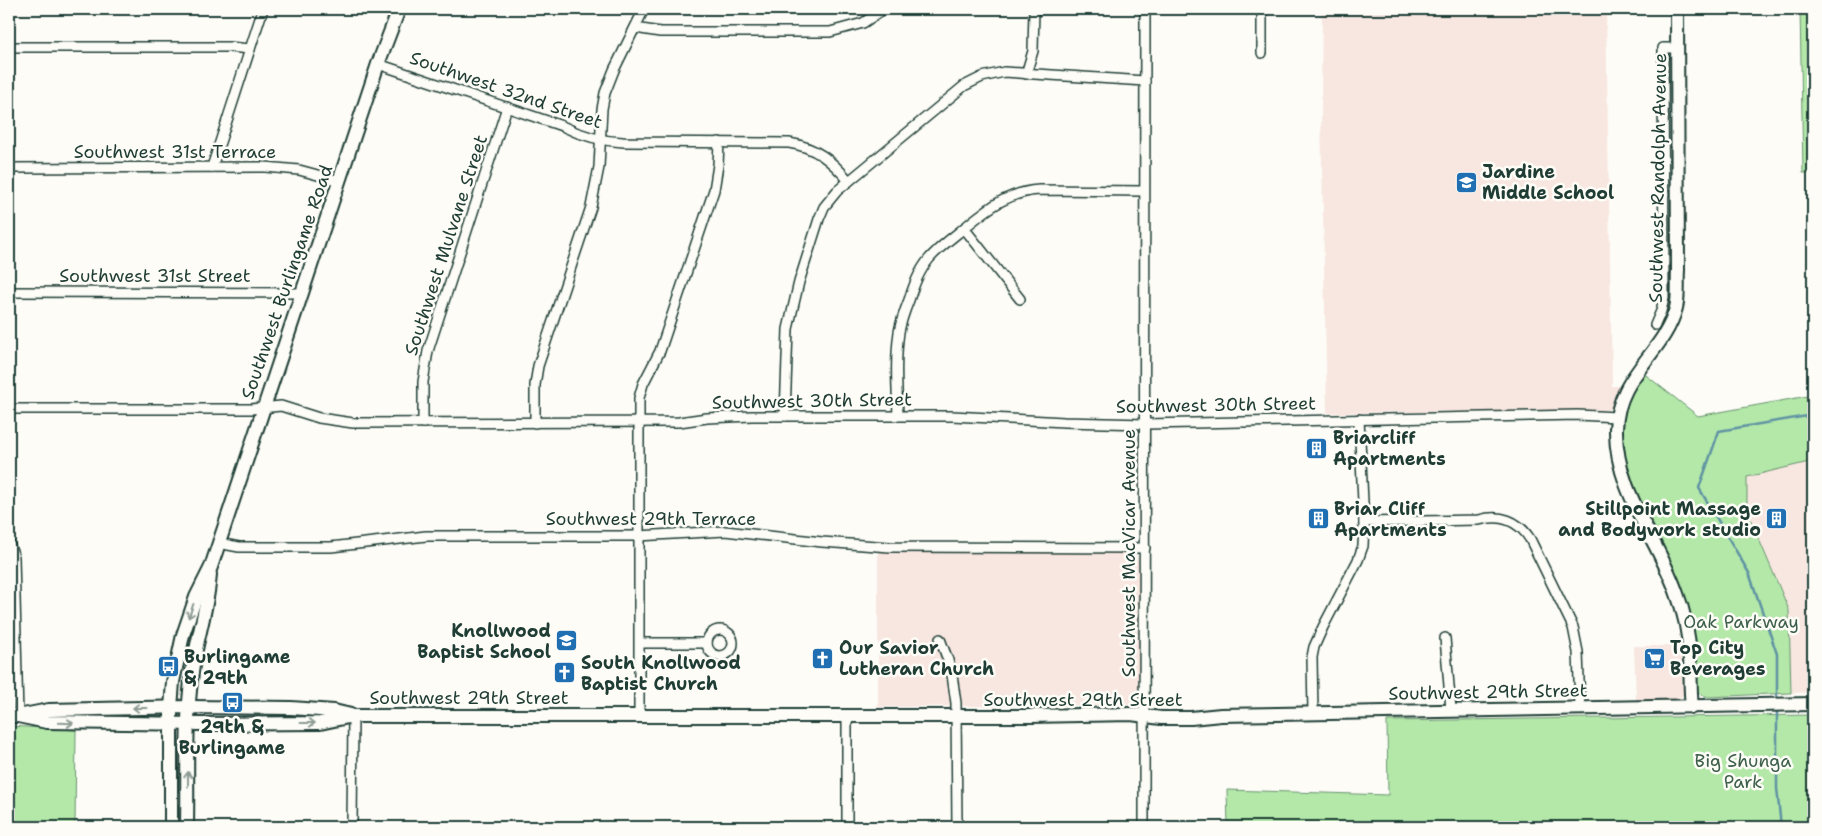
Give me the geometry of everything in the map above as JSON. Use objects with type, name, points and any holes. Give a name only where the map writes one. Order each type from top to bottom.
[{"type":"main road","name":"Southwest Burlingame Road","points":[[171,827],[171,708],[173,682],[183,635],[196,597],[211,567],[378,64],[399,9]]},
{"type":"main road","name":"Southwest Randolph Avenue","points":[[1678,9],[1678,262],[1676,308],[1662,339],[1627,387],[1617,417],[1616,446],[1626,488],[1670,575],[1682,610],[1690,657],[1692,707]]},
{"type":"main road","name":"Southwest Burlingame Road","points":[[187,827],[188,724],[192,673],[209,590],[211,567]]},
{"type":"main road","name":"Southwest 29th Street","points":[[13,716],[47,722],[172,724],[320,723],[353,716],[1064,716],[1105,714],[1191,718],[1221,715],[1813,704]]},
{"type":"main road","name":"Southwest 29th Street","points":[[13,716],[49,710],[189,707],[291,708],[334,711],[353,716]]},
{"type":"street","points":[[212,167],[263,9]]},
{"type":"street","points":[[535,423],[534,393],[538,366],[592,207],[599,167],[602,109],[605,93],[614,70],[644,9]]},
{"type":"street","points":[[635,28],[660,32],[830,32],[863,23],[884,9]]},
{"type":"street","points":[[1026,74],[1033,51],[1034,9]]},
{"type":"street","name":"Southwest MacVicar Avenue","points":[[1144,827],[1146,716],[1145,9]]},
{"type":"street","points":[[1262,9],[1262,53]]},
{"type":"street","points":[[9,47],[228,47],[250,49]]},
{"type":"street","points":[[1654,325],[1661,311],[1664,298],[1664,48],[1677,48]]},
{"type":"street","name":"Southwest 32nd Street","points":[[378,64],[601,140],[623,142],[798,144],[822,154],[849,181]]},
{"type":"street","points":[[785,416],[788,336],[793,305],[819,219],[824,207],[837,191],[964,86],[982,77],[996,73],[1011,72],[1145,81]]},
{"type":"street","name":"Southwest Mulvane Street","points":[[423,423],[423,382],[428,351],[507,107]]},
{"type":"street","points":[[639,716],[638,405],[640,392],[660,351],[714,190],[719,142]]},
{"type":"street","name":"Southwest 31st Terrace","points":[[9,168],[286,168],[320,174],[340,181]]},
{"type":"street","points":[[1664,179],[1677,178]]},
{"type":"street","points":[[898,416],[897,351],[902,320],[912,288],[930,258],[997,202],[1009,196],[1039,190],[1144,191]]},
{"type":"street","points":[[964,228],[1020,298]]},
{"type":"street","points":[[1664,262],[1678,262]]},
{"type":"street","name":"Southwest 31st Street","points":[[9,292],[302,293]]},
{"type":"street","name":"Southwest 30th Street","points":[[9,410],[264,408],[281,406],[319,418],[353,422],[423,423],[679,422],[734,416],[898,416],[1146,424],[1578,415],[1617,417]]},
{"type":"street","points":[[1313,713],[1312,657],[1314,647],[1358,560],[1362,546],[1364,522],[1359,419]]},
{"type":"street","points":[[1364,522],[1479,520],[1496,517],[1509,520],[1518,525],[1530,538],[1573,627],[1578,652],[1580,708]]},
{"type":"street","name":"Southwest 29th Terrace","points":[[218,543],[239,547],[331,547],[426,536],[638,536],[725,531],[822,542],[890,547],[1145,548]]},
{"type":"street","points":[[9,543],[14,557],[13,716]]},
{"type":"street","points":[[1445,638],[1450,710]]},
{"type":"street","points":[[940,639],[953,675],[956,716],[957,827]]},
{"type":"street","points":[[640,643],[707,643]]},
{"type":"street","points":[[352,827],[353,716]]},
{"type":"street","points":[[847,716],[847,827]]},
{"type":"shaded area","name":"Jardine Middle School","points":[[1322,9],[1606,9],[1612,386],[1620,386],[1613,408],[1607,410],[1327,413],[1321,112]]},
{"type":"shaded area","points":[[1813,461],[1813,692],[1791,693],[1789,610],[1747,511],[1747,476]]},
{"type":"shaded area","points":[[878,552],[1133,553],[1137,556],[1140,564],[1139,696],[1137,701],[1134,705],[878,707]]},
{"type":"shaded area","points":[[1634,646],[1682,646],[1684,694],[1681,697],[1675,699],[1636,700]]},
{"type":"green space","points":[[1800,9],[1813,9],[1813,173],[1803,173]]},
{"type":"green space","name":"Oak Parkway","points":[[1642,372],[1698,416],[1813,395],[1813,461],[1747,477],[1747,511],[1789,610],[1791,693],[1708,697],[1700,694],[1696,689],[1692,619],[1676,578],[1634,486],[1626,459],[1623,430],[1625,414]]},
{"type":"green space","name":"Big Shunga Park","points":[[1813,715],[1813,827],[1228,827],[1227,790],[1388,795],[1387,721]]},
{"type":"green space","points":[[9,726],[76,730],[75,827],[9,827]]},
{"type":"waterway","points":[[1777,700],[1777,654],[1749,573],[1699,488],[1719,431],[1813,415]]},
{"type":"waterway","points":[[1777,708],[1777,788],[1781,827]]},
{"type":"place","name":"Jardine Middle School","points":[[1466,182]]},
{"type":"place","name":"Briarcliff Apartments","points":[[1317,448]]},
{"type":"place","name":"Briar Cliff Apartments","points":[[1318,519]]},
{"type":"place","name":"Stillpoint Massage and Bodywork studio","points":[[1777,519]]},
{"type":"place","name":"Knollwood Baptist School","points":[[567,641]]},
{"type":"place","name":"Our Savior Lutheran Church","points":[[823,658]]},
{"type":"place","name":"Top City Beverages","points":[[1654,658]]},
{"type":"place","name":"Burlingame & 29th","points":[[168,667]]},
{"type":"place","name":"South Knollwood Baptist Church","points":[[565,673]]},
{"type":"place","name":"29th & Burlingame","points":[[232,702]]}]
